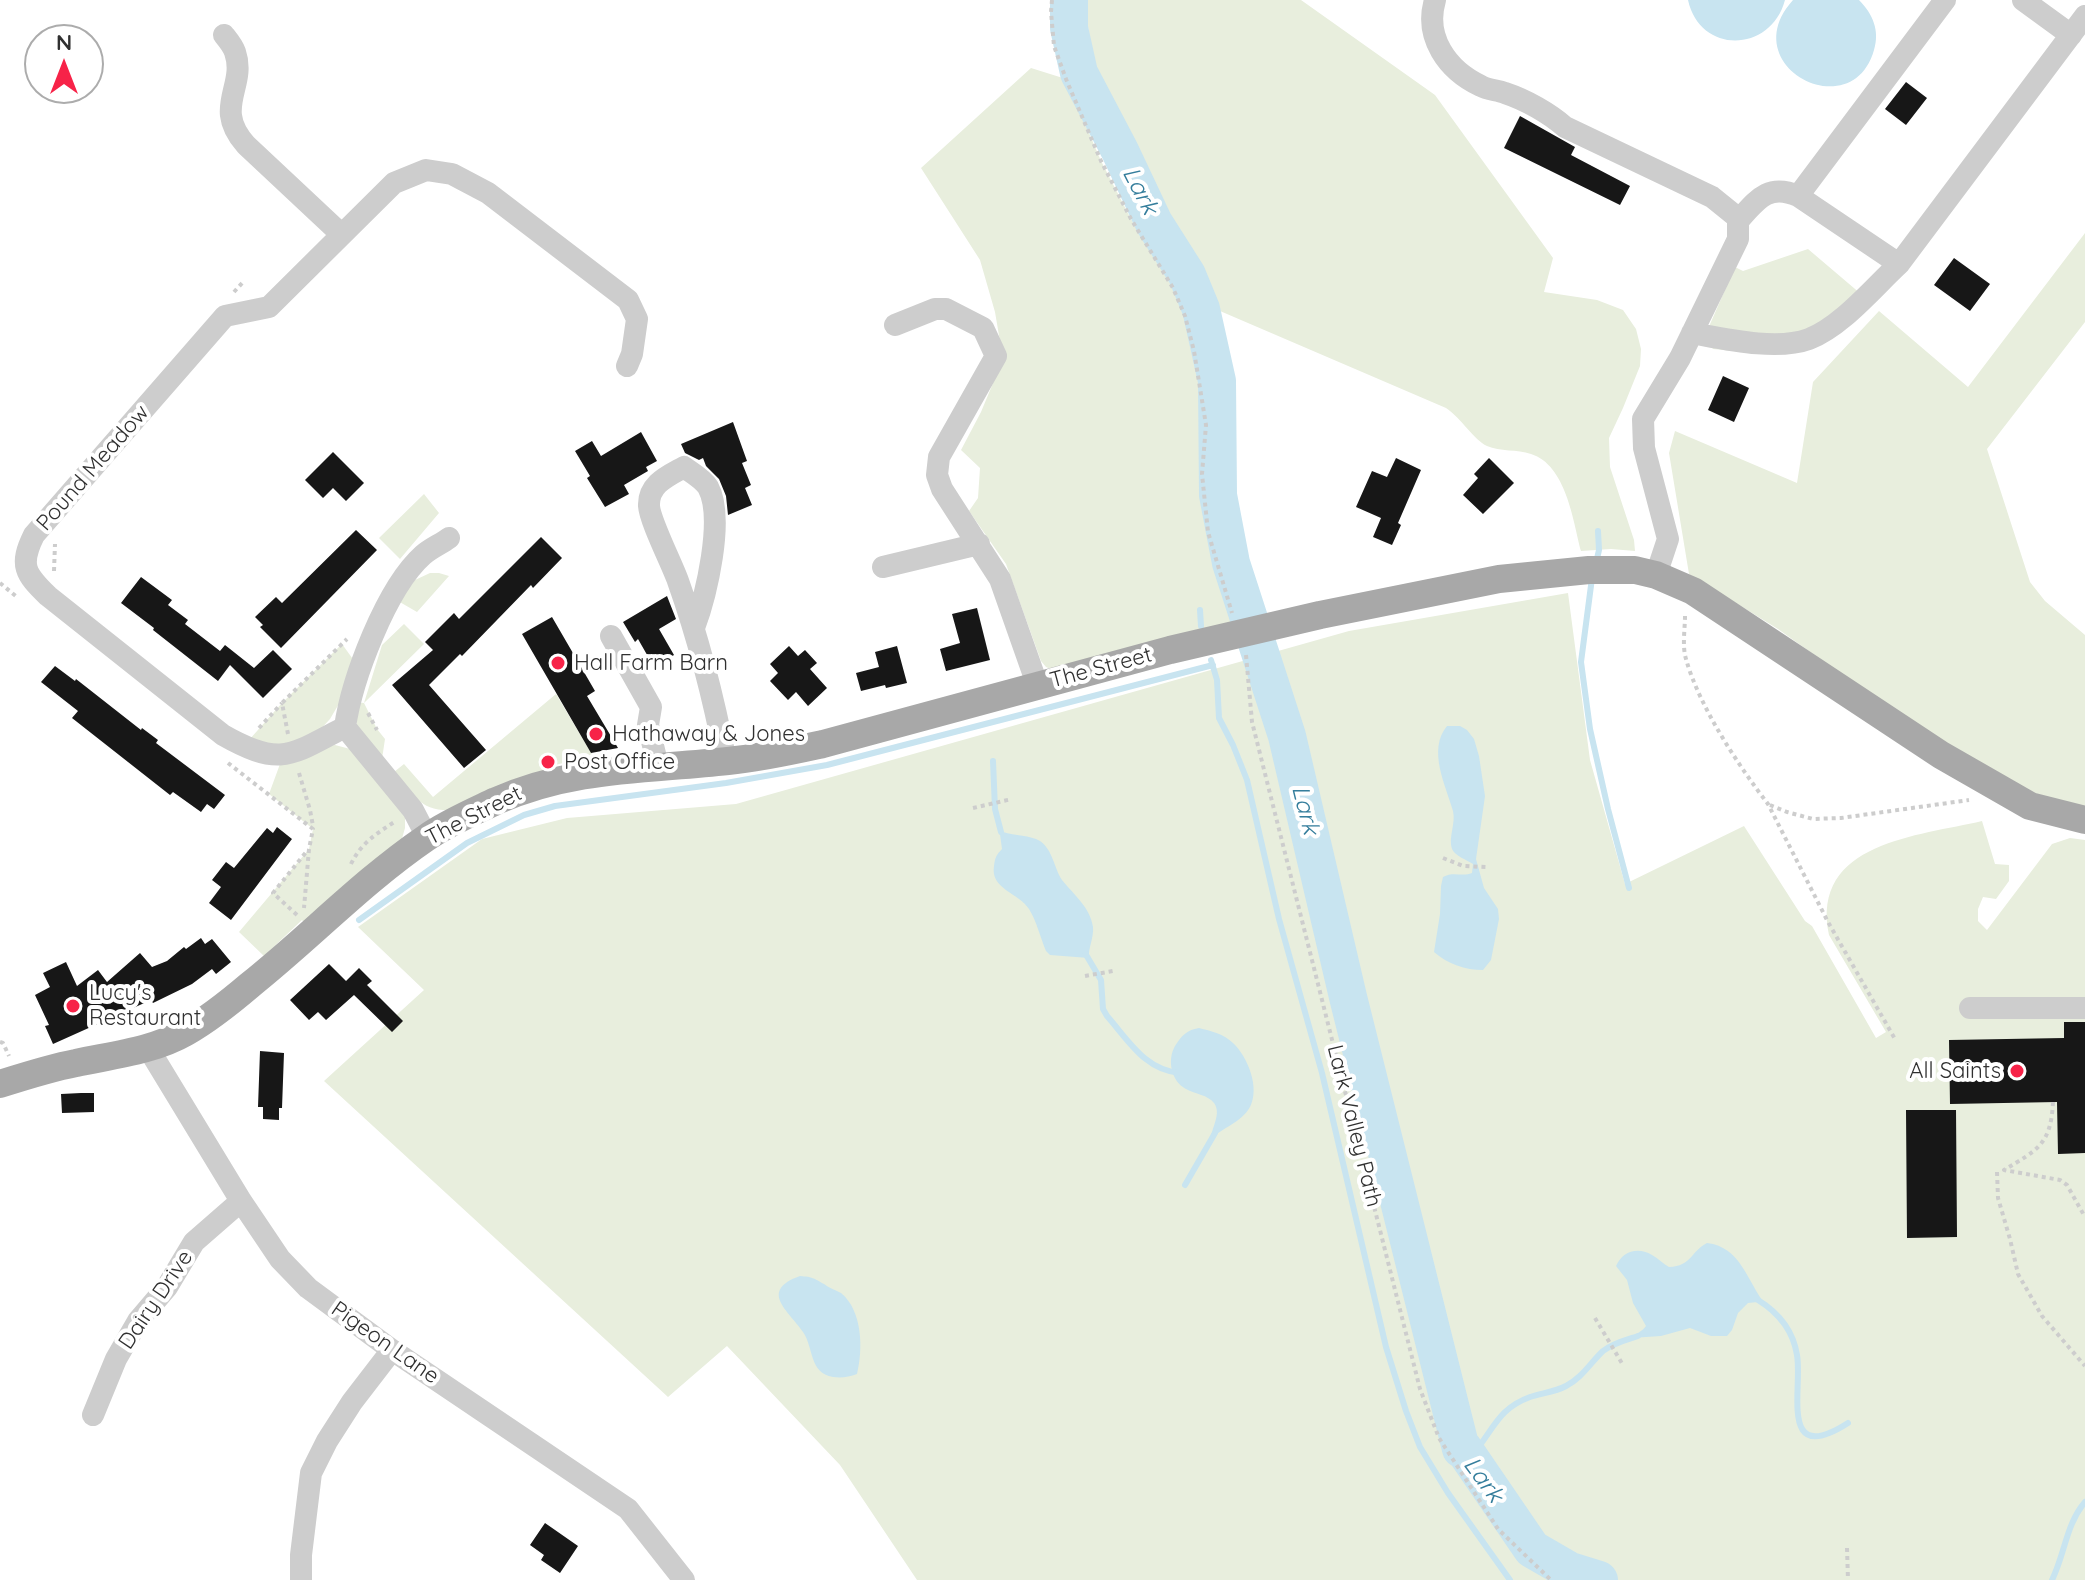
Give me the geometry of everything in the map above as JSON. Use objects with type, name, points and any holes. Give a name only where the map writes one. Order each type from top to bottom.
[{"type":"main road","name":"The Street","points":[[0,1084],[53,1068],[148,1048],[185,1033],[286,956],[427,837],[498,800],[535,786],[617,769],[726,762],[774,755],[1170,650],[1499,579],[1600,570],[1635,570],[1656,575],[1693,591],[1941,755],[2030,806],[2085,820]]},
{"type":"street","points":[[1435,0],[1431,14],[1433,34],[1450,65],[1481,86],[1506,93],[1547,113],[1565,127],[1712,197],[1738,218],[1738,239],[1680,358],[1643,419],[1644,448],[1668,539],[1656,575]]},
{"type":"street","points":[[1798,196],[1945,0]]},
{"type":"street","points":[[2023,0],[2071,35]]},
{"type":"street","points":[[1692,333],[1787,344],[1808,339],[1835,325],[1899,264],[2085,16]]},
{"type":"street","points":[[224,35],[235,51],[237,71],[230,111],[235,130],[246,145],[341,234],[394,183],[426,170],[452,174],[488,193],[628,300],[637,319],[627,366]]},
{"type":"street","points":[[1738,221],[1766,194],[1776,190],[1787,191],[1899,264]]},
{"type":"street","name":"Pound Meadow","points":[[292,754],[273,755],[249,750],[223,735],[48,596],[30,578],[25,563],[34,535],[225,316],[269,307],[341,234]]},
{"type":"street","points":[[895,325],[935,309],[946,309],[983,328],[996,356],[939,457],[937,475],[942,489],[1000,579],[1037,684]]},
{"type":"street","points":[[694,628],[708,585],[715,507],[707,486],[684,467],[664,478],[652,490],[649,507],[694,628],[726,762]]},
{"type":"street","points":[[427,837],[413,810],[345,727],[348,706],[377,626],[401,583],[423,555],[449,538]]},
{"type":"street","points":[[883,567],[979,544]]},
{"type":"street","points":[[611,636],[651,707],[648,725],[658,766]]},
{"type":"street","points":[[292,754],[345,727]]},
{"type":"street","points":[[1970,1008],[2085,1008]]},
{"type":"street","name":"Pigeon Lane","points":[[148,1048],[241,1201],[280,1259],[308,1288],[392,1350],[628,1509],[684,1580]]},
{"type":"street","name":"Dairy Drive","points":[[93,1415],[116,1359],[138,1321],[167,1287],[194,1242],[241,1201]]},
{"type":"street","points":[[301,1580],[311,1473],[352,1402],[392,1350]]},
{"type":"path","name":"Lark Valley Path","points":[[1052,0],[1054,46],[1066,79],[1101,161],[1131,219],[1173,288],[1185,316],[1206,425],[1202,474],[1208,532],[1248,632],[1245,653],[1252,722],[1420,1389],[1439,1438],[1498,1529],[1551,1580]]},
{"type":"path","points":[[53,579],[56,533]]},
{"type":"path","points":[[1693,591],[1685,610],[1685,656],[1708,713],[1768,804],[1828,922],[1895,1039]]},
{"type":"path","points":[[252,737],[350,636]]},
{"type":"path","points":[[282,703],[292,754],[313,829],[302,919],[273,893],[309,849]]},
{"type":"path","points":[[364,703],[385,739]]},
{"type":"path","points":[[224,760],[313,829]]},
{"type":"path","points":[[1768,804],[1813,819],[1841,818],[2008,793]]},
{"type":"path","points":[[973,808],[1012,799]]},
{"type":"path","points":[[1443,858],[1470,868],[1483,868]]},
{"type":"path","points":[[1085,976],[1113,971]]},
{"type":"path","points":[[0,1042],[9,1057]]},
{"type":"path","points":[[2053,1102],[2051,1120],[2043,1141],[2036,1150],[2004,1170],[2060,1180],[2067,1185],[2085,1217]]},
{"type":"path","points":[[1997,1172],[1998,1198],[2018,1274],[2042,1316],[2085,1366]]},
{"type":"path","points":[[1595,1318],[1623,1365]]},
{"type":"path","points":[[1847,1548],[1848,1580]]},
{"type":"green space","points":[[1084,0],[1301,0],[1435,95],[1553,258],[1544,292],[1597,300],[1623,310],[1636,329],[1641,349],[1640,366],[1609,438],[1610,467],[1635,551],[1581,551],[1566,495],[1560,481],[1543,460],[1526,452],[1487,446],[1446,408],[1213,308],[1162,210],[1116,136],[1099,82]]},
{"type":"green space","points":[[1031,68],[1066,79],[1101,161],[1131,219],[1173,288],[1185,316],[1206,425],[1202,474],[1208,532],[1235,625],[1058,672],[1041,661],[1006,564],[969,511],[978,498],[980,468],[961,450],[1003,359],[995,312],[980,260],[921,168]]},
{"type":"green space","points":[[2085,233],[2085,322],[1987,449],[2030,582],[2045,601],[2085,635],[2085,808],[2045,800],[1897,714],[1778,629],[1689,574],[1669,453],[1675,431],[1797,483],[1813,382],[1879,311],[1968,387]]},
{"type":"green space","points":[[1808,249],[1868,300],[1767,354],[1713,349],[1704,338],[1735,267],[1743,271]]},
{"type":"green space","points":[[424,494],[439,513],[400,559],[379,538]]},
{"type":"green space","points":[[430,573],[449,576],[417,612],[398,601],[415,580]]},
{"type":"green space","points":[[1568,593],[1590,760],[1625,884],[1744,826],[1805,921],[1812,926],[1876,1038],[1886,1032],[1829,935],[1828,904],[1836,880],[1852,862],[1901,839],[1982,821],[1995,864],[2009,865],[2009,881],[1996,899],[1983,897],[1978,909],[1978,921],[1987,930],[2052,844],[2070,838],[2085,840],[2085,1580],[917,1580],[840,1465],[727,1346],[668,1397],[324,1081],[424,990],[358,927],[482,839],[567,818],[736,804],[1349,631]]},
{"type":"green space","points":[[404,624],[424,644],[364,703],[382,645]]},
{"type":"green space","points":[[342,644],[355,662],[340,702],[318,732],[290,747],[249,740],[282,703]]},
{"type":"green space","points":[[556,694],[593,756],[542,768],[548,783],[453,810],[442,810],[425,805],[394,772],[404,764],[433,797]]},
{"type":"green space","points":[[355,702],[364,703],[385,739],[382,759],[357,726]]},
{"type":"green space","points":[[335,745],[354,750],[405,816],[401,842],[312,932],[302,920],[264,956],[239,932],[309,849],[313,829],[269,794],[280,764]]},
{"type":"water","points":[[1688,0],[1785,0],[1766,30],[1751,38],[1736,40],[1720,38],[1706,31],[1695,18]]},
{"type":"water","points":[[1793,0],[1859,0],[1868,11],[1876,30],[1874,50],[1862,73],[1844,84],[1823,86],[1803,79],[1786,65],[1777,47],[1778,24]]},
{"type":"water","points":[[1447,726],[1460,726],[1474,739],[1485,796],[1476,859],[1484,888],[1498,909],[1499,919],[1491,960],[1483,970],[1457,966],[1434,952],[1443,877],[1472,873],[1473,864],[1456,854],[1451,845],[1453,811],[1438,757],[1441,736]]},
{"type":"water","points":[[999,827],[1003,832],[1036,839],[1048,849],[1062,880],[1089,913],[1093,931],[1089,958],[1050,955],[1029,909],[996,880],[994,863],[1002,849]]},
{"type":"water","points":[[1199,1028],[1221,1035],[1233,1043],[1248,1064],[1254,1091],[1246,1112],[1211,1139],[1217,1116],[1214,1103],[1181,1085],[1174,1076],[1171,1064],[1180,1039]]},
{"type":"water","points":[[1707,1243],[1719,1246],[1736,1258],[1765,1304],[1748,1303],[1738,1313],[1727,1336],[1711,1336],[1690,1328],[1661,1336],[1631,1338],[1646,1326],[1633,1303],[1627,1280],[1616,1266],[1619,1261],[1626,1254],[1641,1251],[1669,1267],[1677,1266]]},
{"type":"water","points":[[800,1276],[813,1278],[841,1293],[854,1310],[860,1331],[857,1374],[833,1377],[825,1375],[816,1365],[803,1332],[780,1302],[781,1288]]},
{"type":"building","points":[[1906,82],[1927,98],[1906,125],[1885,109]]},
{"type":"building","points":[[1520,116],[1575,147],[1571,155],[1630,186],[1620,205],[1504,148]]},
{"type":"building","points":[[1954,258],[1990,284],[1970,311],[1934,285]]},
{"type":"building","points":[[1723,376],[1749,388],[1734,422],[1708,410]]},
{"type":"building","points":[[733,422],[747,461],[742,463],[751,485],[745,488],[752,505],[728,515],[726,496],[719,479],[706,466],[703,458],[699,460],[685,453],[681,444]]},
{"type":"building","points":[[641,432],[657,461],[646,467],[648,471],[624,485],[629,494],[605,507],[575,451],[592,441],[601,456]]},
{"type":"building","points":[[333,452],[364,483],[346,501],[333,488],[323,498],[305,480]]},
{"type":"building","points":[[1396,458],[1421,470],[1392,545],[1373,537],[1381,518],[1356,507],[1372,471],[1387,477]]},
{"type":"building","points":[[1489,458],[1514,483],[1483,514],[1463,495],[1478,478],[1474,474]]},
{"type":"building","points":[[356,530],[377,550],[281,648],[260,627],[263,625],[255,617],[276,597],[282,603]]},
{"type":"building","points":[[541,537],[562,558],[429,685],[486,750],[464,768],[392,685],[433,650],[425,642],[454,613],[459,619]]},
{"type":"building","points":[[141,577],[172,600],[168,605],[188,620],[185,624],[220,651],[225,645],[254,668],[273,650],[292,669],[263,698],[230,665],[218,681],[121,603]]},
{"type":"building","points":[[667,596],[676,619],[659,629],[674,655],[654,667],[638,639],[635,642],[623,622]]},
{"type":"building","points":[[977,608],[990,660],[946,671],[940,649],[960,643],[952,614]]},
{"type":"building","name":"Hall Farm Barn","points":[[552,617],[595,691],[587,696],[618,748],[591,753],[522,634]]},
{"type":"building","points":[[789,646],[798,656],[805,650],[817,663],[810,669],[827,688],[808,706],[796,692],[788,700],[770,681],[778,673],[770,664]]},
{"type":"building","points":[[897,646],[907,683],[861,691],[856,673],[879,667],[875,652]]},
{"type":"building","points":[[55,666],[158,740],[156,743],[225,795],[214,809],[207,804],[201,812],[173,792],[170,795],[72,718],[78,711],[41,682]]},
{"type":"building","points":[[277,827],[292,839],[231,920],[209,903],[221,887],[212,880],[226,862],[234,868],[267,828],[273,833]]},
{"type":"building","points":[[201,938],[205,944],[212,939],[231,962],[216,974],[212,969],[192,984],[153,1003],[151,1000],[53,1044],[45,1026],[49,1025],[35,995],[50,987],[43,973],[66,962],[77,986],[98,970],[107,982],[140,953],[152,967],[167,961]]},
{"type":"building","points":[[329,964],[346,981],[359,968],[372,981],[367,985],[403,1021],[392,1032],[354,995],[326,1020],[318,1012],[309,1020],[290,1000]]},
{"type":"building","name":"All Saints","points":[[2064,1022],[2085,1022],[2085,1153],[2058,1154],[2057,1102],[1950,1104],[1949,1040],[2064,1038]]},
{"type":"building","points":[[260,1051],[284,1053],[279,1120],[263,1119],[263,1107],[258,1107]]},
{"type":"building","points":[[94,1093],[94,1112],[62,1113],[61,1094]]},
{"type":"building","points":[[1906,1110],[1956,1110],[1957,1237],[1907,1238]]},
{"type":"building","points":[[545,1523],[578,1546],[560,1573],[541,1560],[544,1555],[530,1545]]},
{"type":"waterway","name":"Lark","points":[[1069,0],[1069,28],[1079,73],[1154,223],[1187,275],[1201,309],[1217,381],[1218,495],[1231,563],[1287,736],[1348,997],[1461,1449],[1532,1549],[1570,1571],[1599,1580]]},
{"type":"waterway","points":[[1596,563],[1598,531]]},
{"type":"waterway","points":[[1592,578],[1581,662],[1590,729],[1629,888]]},
{"type":"waterway","points":[[1200,610],[1201,626]]},
{"type":"waterway","points":[[1211,660],[1217,680],[1219,718],[1247,780],[1279,919],[1322,1073],[1386,1347],[1406,1411],[1420,1447],[1448,1493],[1510,1580]]},
{"type":"waterway","points":[[359,920],[467,843],[524,815],[555,806],[726,783],[827,765],[1213,665]]},
{"type":"waterway","points":[[993,761],[995,809],[1001,832]]},
{"type":"waterway","points":[[1085,953],[1101,980],[1103,1009],[1107,1016],[1147,1060],[1168,1071],[1180,1073]]},
{"type":"waterway","points":[[1185,1185],[1215,1133]]},
{"type":"waterway","points":[[1758,1300],[1784,1323],[1795,1346],[1798,1418],[1803,1430],[1811,1436],[1826,1434],[1848,1423]]},
{"type":"waterway","points":[[1463,1448],[1469,1451],[1477,1449],[1499,1418],[1520,1401],[1566,1386],[1607,1348],[1638,1336]]},
{"type":"waterway","points":[[2052,1580],[2070,1529],[2085,1502]]},
{"type":"place","name":"Hall Farm Barn","points":[[558,663]]},
{"type":"place","name":"Hathaway & Jones","points":[[596,734]]},
{"type":"place","name":"Post Office","points":[[548,762]]},
{"type":"place","name":"Lucy's Restaurant","points":[[73,1006]]},
{"type":"place","name":"All Saints","points":[[2017,1071]]}]
